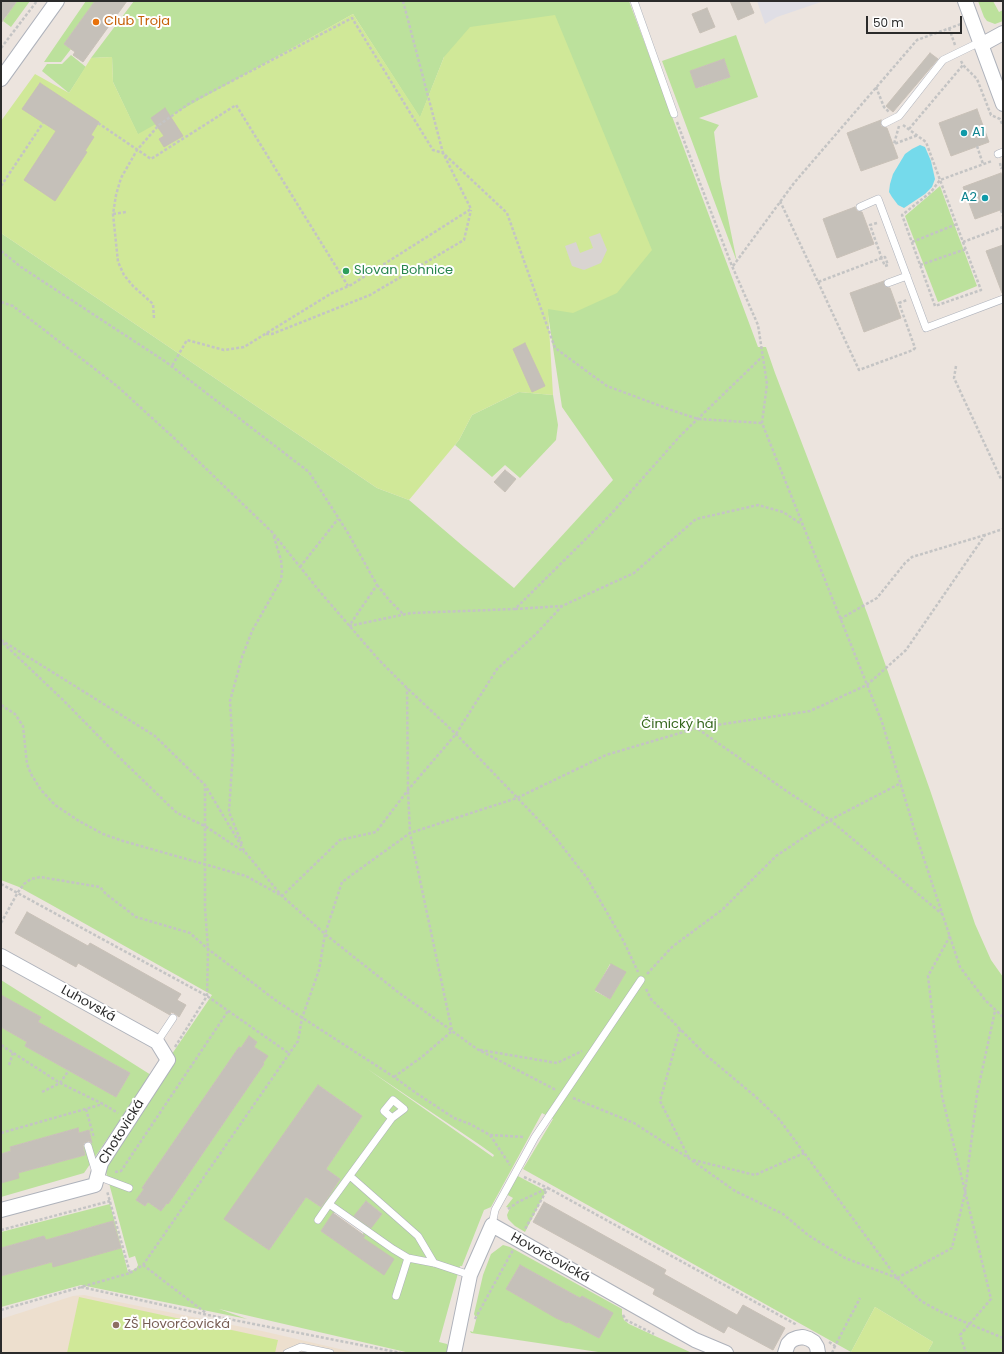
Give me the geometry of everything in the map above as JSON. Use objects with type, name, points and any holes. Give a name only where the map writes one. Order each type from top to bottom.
[{"type":"street","points":[[1,79],[57,1]]},
{"type":"street","points":[[965,1],[1003,104]]},
{"type":"street","points":[[980,43],[1003,33]]},
{"type":"street","name":"Luhovská","points":[[1,956],[157,1042],[168,1060]]},
{"type":"street","name":"Chotovická","points":[[101,1183],[101,1163],[168,1060]]},
{"type":"street","points":[[1,1210],[101,1183]]},
{"type":"street","points":[[454,1353],[470,1275],[492,1225]]},
{"type":"street","name":"Hovorčovická","points":[[492,1225],[514,1243],[695,1340],[726,1353]]},
{"type":"street","points":[[785,1353],[788,1344],[792,1340],[803,1337],[814,1342],[818,1353]]},
{"type":"lane","points":[[634,1],[674,114]]},
{"type":"lane","points":[[885,123],[899,116],[943,60],[980,43]]},
{"type":"lane","points":[[860,207],[878,200],[926,328],[1003,299]]},
{"type":"lane","points":[[888,283],[907,276]]},
{"type":"lane","points":[[492,1225],[495,1210],[535,1137],[641,980]]},
{"type":"lane","points":[[157,1042],[172,1018]]},
{"type":"lane","points":[[318,1220],[392,1118]]},
{"type":"lane","points":[[88,1146],[101,1183],[129,1188]]},
{"type":"lane","points":[[350,1176],[418,1236],[434,1263]]},
{"type":"lane","points":[[329,1204],[408,1258],[434,1263],[470,1275]]},
{"type":"lane","points":[[396,1296],[408,1258]]},
{"type":"lane","points":[[287,1353],[302,1347],[330,1353]]},
{"type":"path","points":[[1,48],[37,1]]},
{"type":"path","points":[[265,334],[272,334],[370,295],[464,240],[471,209],[443,153],[403,1]]},
{"type":"path","points":[[154,318],[154,304],[133,286],[124,275],[118,262],[113,214],[121,178],[137,150],[159,125],[190,104],[352,18],[433,150],[443,153],[507,213],[555,348],[607,386],[674,411],[698,419],[762,423]]},
{"type":"path","points":[[732,266],[779,201],[916,40],[972,20]]},
{"type":"path","points":[[949,28],[957,53],[963,65],[977,79],[991,115],[1000,119],[1003,126]]},
{"type":"path","points":[[909,129],[963,65]]},
{"type":"path","points":[[876,88],[884,107],[896,118]]},
{"type":"path","points":[[98,123],[151,159],[236,105],[348,286]]},
{"type":"path","points":[[674,114],[732,266],[758,325],[766,384],[762,423],[882,722],[916,834],[960,967],[985,1000],[1003,1017]]},
{"type":"path","points":[[918,135],[894,144],[900,122],[918,135],[926,142],[940,180],[957,224],[963,242],[982,290],[935,306],[902,215],[931,192],[940,180],[998,159],[1001,163],[1001,168],[1003,167]]},
{"type":"path","points":[[1,186],[43,123]]},
{"type":"path","points":[[977,146],[983,164]]},
{"type":"path","points":[[779,201],[859,370],[913,350]]},
{"type":"path","points":[[172,366],[187,340],[224,350],[244,347],[332,293],[348,286],[471,209]]},
{"type":"path","points":[[1001,210],[1003,216]]},
{"type":"path","points":[[113,214],[126,212]]},
{"type":"path","points":[[818,282],[881,259],[870,225],[886,220]]},
{"type":"path","points":[[912,242],[957,224]]},
{"type":"path","points":[[963,242],[1003,228]]},
{"type":"path","points":[[920,265],[966,249]]},
{"type":"path","points":[[1,251],[21,267],[172,366],[309,472],[377,585],[404,615]]},
{"type":"path","points":[[1,302],[13,306],[117,386],[173,437],[272,532],[349,626],[379,660],[456,734],[555,837],[587,878],[624,942],[651,999],[708,1056],[779,1119],[897,1278],[922,1301],[941,1312],[1002,1338]]},
{"type":"path","points":[[515,609],[611,514],[681,436],[762,357]]},
{"type":"path","points":[[956,366],[954,378],[1001,479],[1003,480]]},
{"type":"path","points":[[349,626],[411,613],[562,606],[634,573],[696,519],[758,505],[783,512],[803,525]]},
{"type":"path","points":[[300,567],[338,519]]},
{"type":"path","points":[[840,619],[877,598],[904,563],[912,557],[1003,529]]},
{"type":"path","points":[[245,852],[229,812],[233,752],[230,700],[242,657],[252,631],[281,580],[281,560],[272,532]]},
{"type":"path","points":[[1,1310],[130,1273],[142,1265],[298,1041],[302,1018],[319,970],[325,934],[342,882],[410,833],[518,798],[606,755],[697,728],[810,711],[867,685],[906,650],[985,535]]},
{"type":"path","points":[[349,626],[377,585]]},
{"type":"path","points":[[282,896],[340,840],[376,832],[408,790],[456,734],[497,669],[535,636],[562,606]]},
{"type":"path","points":[[1,640],[62,698],[124,762],[177,813],[205,826],[245,852]]},
{"type":"path","points":[[1,640],[155,736],[205,785],[245,852],[282,896],[325,934],[398,992],[477,1049],[564,1094],[634,1123],[690,1159],[735,1191],[783,1214],[808,1235],[845,1258],[897,1278],[952,1248],[965,1193],[977,1094],[996,1011]]},
{"type":"path","points":[[407,688],[410,833],[452,1031]]},
{"type":"path","points":[[1,705],[15,714],[23,726],[27,764],[31,774],[41,790],[56,805],[79,821],[103,834],[123,841],[246,876],[282,896]]},
{"type":"path","points":[[697,728],[830,820],[942,915]]},
{"type":"path","points":[[641,980],[672,947],[723,909],[776,856],[830,820],[901,783]]},
{"type":"path","points":[[168,1060],[207,996],[208,949],[205,908],[205,785]]},
{"type":"path","points":[[1,923],[18,892],[30,879],[40,877],[100,887],[106,894],[136,917],[190,933],[208,949],[278,1002],[394,1077],[454,1118],[470,1124],[490,1135],[535,1137]]},
{"type":"path","points":[[1,884],[207,996],[290,1054]]},
{"type":"path","points":[[950,936],[928,976],[942,1096],[991,1299],[960,1335],[966,1353]]},
{"type":"path","points":[[130,1273],[110,1201],[101,1183],[104,1175],[120,1171],[228,1011]]},
{"type":"path","points":[[680,1029],[660,1101],[690,1159],[755,1175],[804,1153]]},
{"type":"path","points":[[394,1077],[423,1056],[452,1031]]},
{"type":"path","points":[[477,1049],[557,1063],[598,1042]]},
{"type":"path","points":[[1,1045],[60,1084],[103,1104],[128,1120]]},
{"type":"path","points":[[9,1065],[13,1053]]},
{"type":"path","points":[[42,1092],[60,1084],[69,1070]]},
{"type":"path","points":[[1,1132],[103,1104]]},
{"type":"path","points":[[86,1109],[91,1127]]},
{"type":"path","points":[[490,1135],[516,1173],[548,1188],[800,1326]]},
{"type":"path","points":[[504,1215],[508,1209],[518,1202],[548,1188]]},
{"type":"path","points":[[473,1323],[515,1247],[514,1243],[548,1188]]},
{"type":"path","points":[[1,1230],[110,1201]]},
{"type":"path","points":[[142,1265],[208,1314]]},
{"type":"path","points":[[81,1287],[401,1353]]},
{"type":"path","points":[[832,1353],[860,1298]]},
{"type":"path","points":[[828,1342],[835,1346]]},
{"type":"shaded area","points":[[757,1],[824,1],[777,17],[765,24]]},
{"type":"shaded area","points":[[600,233],[607,250],[601,263],[584,270],[572,266],[565,246],[576,242],[580,253],[593,248],[589,237]]},
{"type":"shaded area","name":"ZŠ Hovorčovická","points":[[84,1295],[262,1331],[357,1353],[1,1353],[1,1319],[73,1296]]},
{"type":"green space","points":[[17,1],[30,1],[11,27],[3,21]]},
{"type":"green space","points":[[86,1],[95,1],[64,44],[71,49],[61,62],[44,62]]},
{"type":"green space","name":"Čimický háj","points":[[134,1],[629,1],[758,347],[766,347],[867,613],[930,790],[975,924],[991,960],[1003,977],[1003,1353],[927,1353],[933,1342],[875,1307],[851,1352],[523,1169],[553,1119],[542,1113],[491,1207],[484,1210],[462,1266],[460,1266],[439,1342],[447,1344],[449,1347],[448,1353],[410,1353],[219,1309],[247,1319],[81,1285],[1,1307],[1,1276],[52,1262],[53,1266],[121,1248],[113,1221],[46,1240],[44,1236],[1,1248],[1,1232],[110,1204],[128,1272],[136,1269],[138,1265],[135,1256],[129,1258],[102,1157],[212,995],[19,887],[1,880],[1,233],[377,488],[409,500],[514,588],[613,480],[562,407],[547,308],[444,57],[420,118],[353,14],[138,135],[113,82],[112,57],[91,58]],"holes":[[[610,964],[625,973],[610,999],[595,991]],[[249,1037],[257,1042],[254,1047],[267,1056],[263,1063],[264,1064],[168,1204],[167,1203],[161,1211],[148,1202],[145,1206],[136,1200],[144,1189],[142,1188],[239,1047],[241,1048]],[[366,1068],[480,1145],[494,1155],[493,1157]],[[318,1085],[362,1116],[326,1169],[340,1179],[321,1207],[306,1197],[269,1250],[225,1219]],[[366,1201],[382,1214],[374,1224],[358,1211]],[[335,1212],[364,1232],[361,1237],[384,1274],[321,1231]]]},
{"type":"green space","points":[[978,1],[993,1],[999,12],[1003,10],[1003,21],[995,24],[987,21]]},
{"type":"green space","name":"Slovan Bohnice","points":[[353,14],[420,117],[444,57],[470,27],[555,15],[652,250],[617,293],[573,313],[548,309],[553,395],[519,392],[472,415],[459,440],[409,500],[377,488],[1,233],[1,121],[35,74],[69,93],[91,58],[112,57],[113,82],[138,134]]},
{"type":"green space","points":[[736,35],[758,97],[699,118],[719,125],[714,132],[720,179],[737,262],[662,61]],"holes":[[[724,59],[730,77],[697,88],[690,71]]]},
{"type":"green space","points":[[71,55],[86,67],[69,93],[42,71],[47,64],[62,64]]},
{"type":"green space","points":[[940,186],[977,286],[938,302],[905,216]]},
{"type":"green space","points":[[519,392],[553,395],[558,425],[556,440],[520,478],[505,465],[492,477],[455,445],[472,415]]},
{"type":"green space","points":[[1,980],[151,1075],[84,1173],[1,1197],[1,1183],[18,1173],[85,1155],[83,1146],[92,1143],[89,1130],[79,1133],[78,1128],[10,1147],[11,1151],[1,1154],[1,1027],[27,1042],[25,1046],[116,1097],[130,1073],[38,1022],[41,1017],[1,995]]},
{"type":"green space","points":[[516,1175],[546,1191],[525,1232],[515,1226],[508,1219],[507,1215],[510,1208],[506,1207],[513,1198],[506,1194]]},
{"type":"green space","points":[[503,1245],[510,1247],[622,1309],[624,1320],[629,1324],[692,1353],[605,1353],[471,1333],[470,1331],[473,1332],[477,1316],[474,1314],[483,1275],[491,1254]],"holes":[[[520,1265],[580,1298],[582,1296],[612,1313],[599,1338],[557,1318],[506,1289]]]},
{"type":"green space","points":[[79,1297],[278,1340],[275,1353],[67,1353]]},
{"type":"green space","points":[[875,1307],[933,1342],[927,1353],[851,1352]]},
{"type":"water","points":[[920,145],[925,147],[931,161],[935,179],[932,187],[925,194],[904,208],[898,205],[889,192],[890,184],[893,174],[905,154]]},
{"type":"building","points":[[1,1],[17,1],[1,23]]},
{"type":"building","name":"Club Troja","points":[[95,1],[127,1],[83,62],[73,55],[75,52],[64,44]]},
{"type":"building","points":[[730,1],[749,1],[754,13],[738,20]]},
{"type":"building","points":[[707,8],[715,27],[700,33],[692,14]]},
{"type":"building","points":[[930,53],[938,59],[893,112],[886,106]]},
{"type":"building","points":[[724,59],[730,77],[696,88],[690,71]]},
{"type":"building","points":[[40,83],[99,122],[91,135],[94,137],[85,151],[87,152],[55,201],[24,180],[56,131],[22,109]]},
{"type":"building","points":[[165,108],[183,136],[164,147],[159,139],[164,136],[151,118]]},
{"type":"building","name":"A1","points":[[977,109],[989,142],[951,156],[939,123]]},
{"type":"building","points":[[881,120],[881,126],[887,128],[898,158],[861,171],[847,133]]},
{"type":"building","name":"A2","points":[[1001,173],[1003,178],[1003,209],[975,219],[963,187]]},
{"type":"building","points":[[855,207],[857,211],[862,212],[874,244],[837,258],[823,219]]},
{"type":"building","points":[[1003,245],[1003,292],[1002,293],[986,251]]},
{"type":"building","points":[[884,281],[885,287],[890,288],[901,318],[864,332],[850,293]]},
{"type":"building","points":[[525,343],[545,386],[532,392],[513,349]]},
{"type":"building","points":[[505,470],[516,479],[505,492],[494,482]]},
{"type":"building","points":[[27,912],[88,946],[90,943],[181,994],[177,1000],[186,1005],[179,1017],[171,1012],[170,1015],[78,963],[76,967],[15,933]]},
{"type":"building","points":[[611,964],[626,972],[610,999],[595,990]]},
{"type":"building","points":[[1,995],[41,1017],[38,1022],[130,1073],[116,1097],[25,1046],[27,1042],[1,1027]]},
{"type":"building","points":[[249,1036],[257,1042],[254,1047],[268,1056],[263,1063],[264,1064],[168,1204],[167,1203],[161,1211],[148,1202],[145,1206],[136,1200],[144,1189],[142,1188],[239,1047],[241,1048]]},
{"type":"building","points":[[318,1085],[362,1116],[326,1169],[340,1179],[329,1196],[321,1207],[306,1197],[269,1250],[224,1219]]},
{"type":"building","points":[[78,1128],[79,1133],[89,1130],[92,1143],[89,1141],[84,1143],[83,1146],[85,1155],[18,1173],[19,1178],[1,1183],[1,1154],[11,1151],[10,1147]]},
{"type":"building","points":[[366,1201],[382,1214],[371,1228],[354,1216]]},
{"type":"building","points":[[544,1202],[666,1270],[664,1274],[737,1315],[743,1305],[785,1328],[773,1350],[728,1326],[724,1333],[653,1294],[655,1289],[533,1222]]},
{"type":"building","points":[[333,1213],[365,1236],[363,1238],[394,1259],[384,1275],[321,1231]]},
{"type":"building","points":[[113,1221],[121,1248],[53,1267],[52,1262],[1,1276],[1,1248],[44,1236],[46,1240]]},
{"type":"building","points":[[520,1265],[580,1298],[582,1296],[613,1313],[599,1338],[568,1322],[567,1323],[556,1318],[506,1289]]},
{"type":"place","name":"Club Troja","points":[[96,22]]},
{"type":"place","name":"A1","points":[[964,133]]},
{"type":"place","name":"A2","points":[[985,198]]},
{"type":"place","name":"Slovan Bohnice","points":[[346,271]]},
{"type":"place","name":"ZŠ Hovorčovická","points":[[116,1325]]}]
